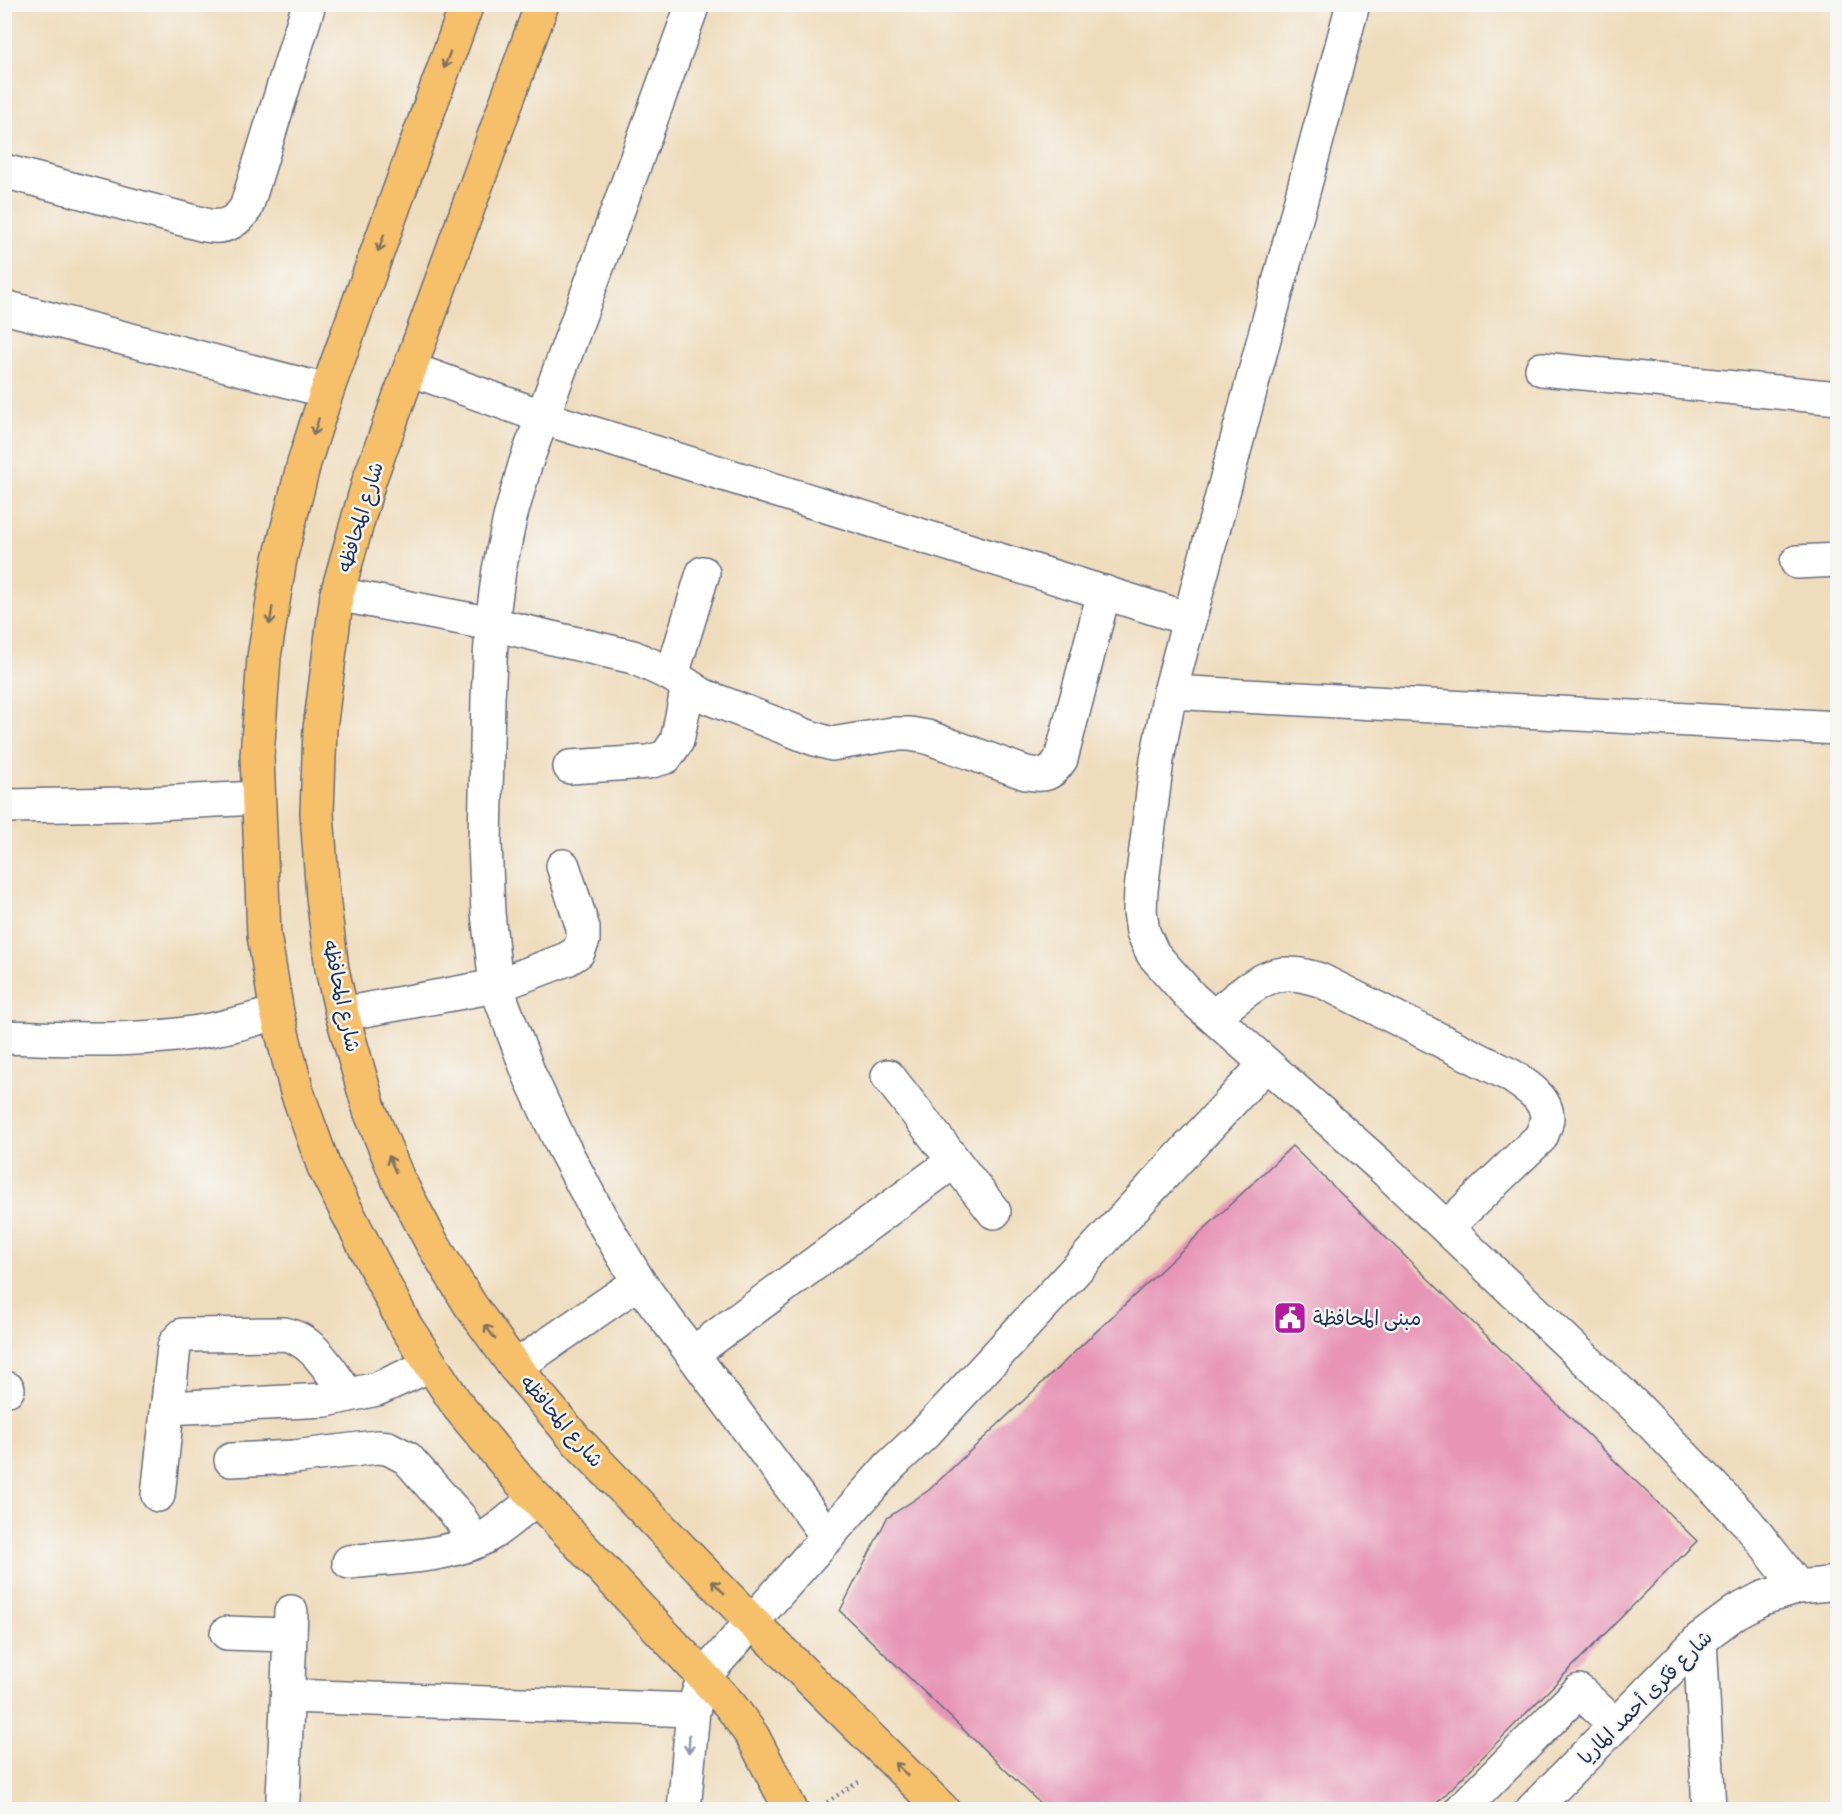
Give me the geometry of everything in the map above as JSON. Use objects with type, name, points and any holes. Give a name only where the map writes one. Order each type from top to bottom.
[{"type":"main road","points":[[467,4],[327,391],[304,463],[280,559],[264,657],[257,756],[264,935],[277,1013],[297,1092],[324,1167],[405,1325],[459,1406],[520,1481],[730,1705],[753,1737],[790,1809]]},
{"type":"main road","name":"شارع المحافظه","points":[[542,4],[369,481],[338,594],[320,729],[317,813],[323,897],[332,969],[342,1014],[370,1111],[398,1179],[432,1243],[471,1306],[515,1367],[577,1441],[751,1621],[943,1809]]},
{"type":"street","points":[[4,171],[205,225],[217,227],[234,222],[239,219],[246,208],[309,4]]},
{"type":"street","points":[[693,4],[525,465],[510,518],[499,570],[492,624],[485,843],[488,913],[495,986],[529,1074],[561,1143],[600,1215],[639,1282],[828,1537]]},
{"type":"street","points":[[1353,4],[1170,692],[1157,760],[1149,820],[1140,911],[1143,932],[1154,954],[1191,997],[1447,1227],[1638,1409],[1747,1522],[1798,1587]]},
{"type":"street","points":[[4,307],[327,391]]},
{"type":"street","points":[[410,369],[543,417],[1189,619]]},
{"type":"street","points":[[1542,369],[1838,398]]},
{"type":"street","points":[[1797,562],[1838,560]]},
{"type":"street","points":[[570,767],[648,762],[666,757],[677,741],[680,681],[703,573]]},
{"type":"street","points":[[338,594],[492,624],[633,657],[702,695],[832,744],[892,734],[910,734],[927,737],[1026,773],[1042,776],[1053,770],[1061,759],[1104,592]]},
{"type":"street","points":[[1170,692],[1838,728]]},
{"type":"street","points":[[4,807],[258,798]]},
{"type":"street","points":[[342,1014],[495,986],[567,959],[578,952],[583,940],[583,928],[563,866]]},
{"type":"street","points":[[1214,1016],[1262,980],[1279,974],[1300,975],[1320,980],[1341,990],[1510,1075],[1531,1089],[1544,1105],[1547,1118],[1541,1137],[1447,1227]]},
{"type":"street","points":[[4,1037],[112,1038],[168,1035],[218,1029],[277,1013]]},
{"type":"street","points":[[684,1809],[693,1710],[704,1676],[890,1466],[924,1434],[1266,1064]]},
{"type":"street","points":[[888,1076],[994,1212]]},
{"type":"street","points":[[692,1354],[954,1161]]},
{"type":"street","points":[[515,1367],[639,1282]]},
{"type":"street","points":[[158,1495],[174,1347],[179,1338],[189,1334],[292,1335],[311,1347],[348,1395]]},
{"type":"street","points":[[167,1408],[326,1400],[377,1389],[431,1365]]},
{"type":"street","points":[[231,1460],[294,1457],[377,1447],[388,1448],[407,1458],[451,1507],[467,1530],[470,1544]]},
{"type":"street","points":[[349,1562],[430,1553],[470,1544],[490,1535],[536,1498]]},
{"type":"street","name":"شارع فكرى أحمد الماريا","points":[[1532,1809],[1700,1639],[1736,1612],[1763,1598],[1798,1587],[1838,1582]]},
{"type":"street","points":[[226,1634],[291,1624],[283,1798]]},
{"type":"street","points":[[1700,1639],[1709,1809]]},
{"type":"street","points":[[1461,1809],[1579,1691],[1615,1725]]},
{"type":"street","points":[[288,1696],[693,1710]]},
{"type":"path","points":[[825,1803],[892,1760]]},
{"type":"building","name":"مبنى المحافظة","points":[[1292,1146],[1697,1541],[1430,1810],[1047,1810],[840,1611],[887,1518],[929,1490]]},
{"type":"place","name":"مبنى المحافظة","points":[[1290,1318]]}]
